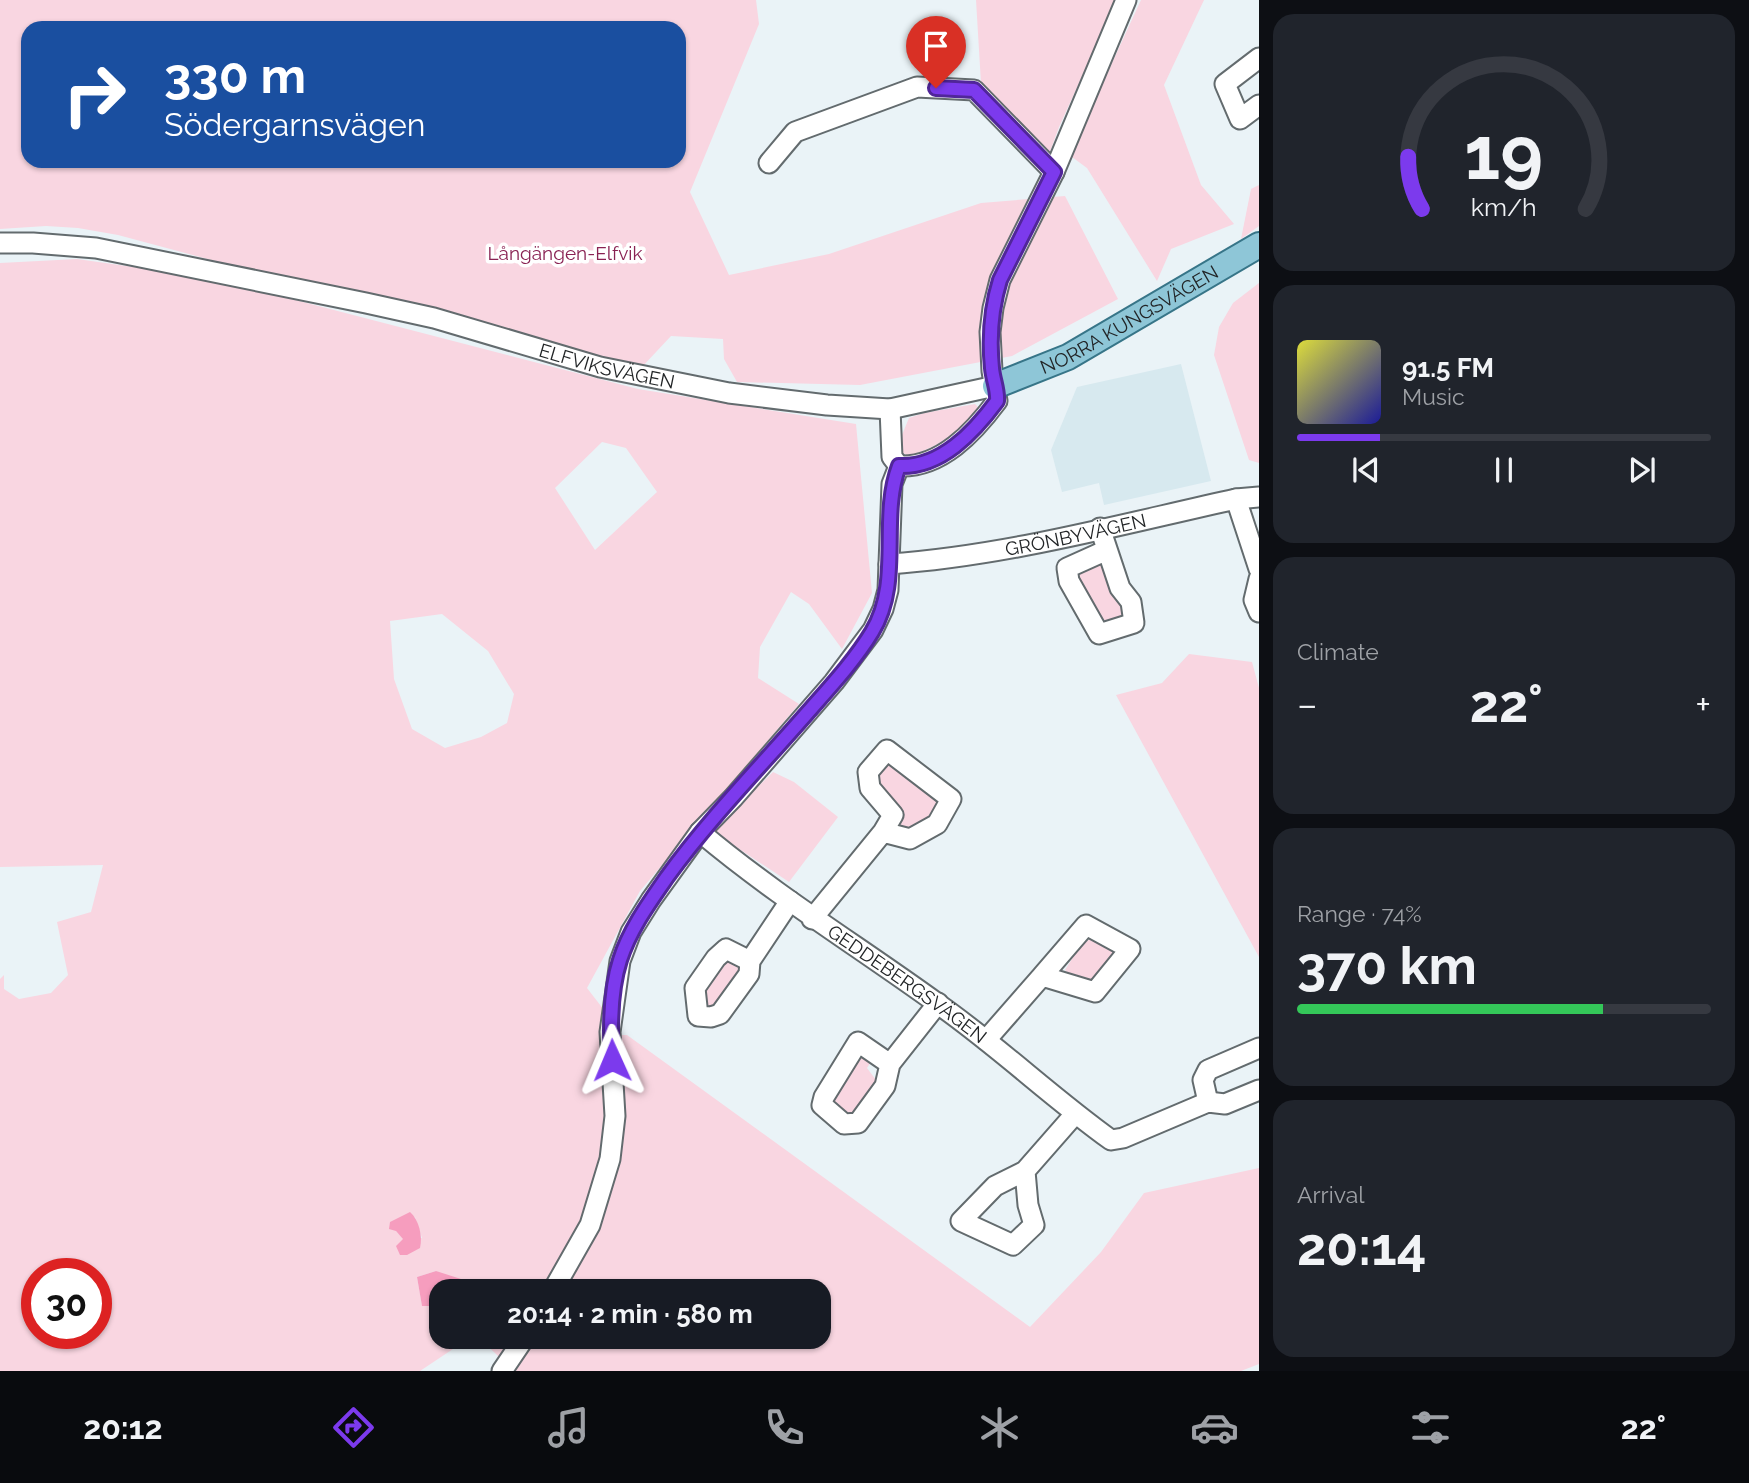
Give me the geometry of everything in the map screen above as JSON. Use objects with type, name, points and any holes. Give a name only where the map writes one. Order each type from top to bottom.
[{"type":"main road","name":"NORRA KUNGSVÄGEN","points":[[995,386],[1068,357],[1259,244]]},
{"type":"street","points":[[890,409],[892,457],[899,466],[913,467],[934,459],[969,434],[997,401],[990,332],[1000,280],[1054,172],[1126,0]]},
{"type":"street","points":[[1259,58],[1225,85],[1240,119],[1259,105]]},
{"type":"street","points":[[769,163],[795,132],[918,87],[974,90],[1054,172]]},
{"type":"street","name":"ELFVIKSVÄGEN","points":[[0,243],[96,248],[366,303],[435,318],[610,370],[729,393],[827,405],[890,409],[995,386]]},
{"type":"street","points":[[559,1279],[590,1225],[610,1159],[615,1116],[610,1032],[620,961],[631,932],[700,832],[733,798],[860,650],[873,630],[888,590],[892,484],[899,466]]},
{"type":"street","name":"GRÖNBYVÄGEN","points":[[889,564],[944,559],[989,551],[1236,499],[1259,497]]},
{"type":"street","points":[[1236,499],[1259,569]]},
{"type":"street","points":[[1100,528],[1107,550]]},
{"type":"street","points":[[1259,579],[1254,600],[1259,612]]},
{"type":"street","points":[[812,919],[883,832],[893,815],[870,788],[869,772],[887,750],[951,799],[937,824],[910,839],[883,832]]},
{"type":"street","name":"GEDDEBERGSVÄGEN","points":[[700,832],[812,919],[938,1003],[1074,1114],[1111,1140],[1123,1138],[1208,1102]]},
{"type":"street","points":[[750,961],[790,901]]},
{"type":"street","points":[[986,1040],[1042,976]]},
{"type":"street","points":[[890,1064],[938,1003]]},
{"type":"street","points":[[1259,1048],[1208,1069],[1203,1080],[1208,1102],[1225,1104],[1259,1090]]},
{"type":"street","points":[[1025,1171],[1074,1114]]},
{"type":"street","points":[[502,1371],[517,1349]]},
{"type":"shaded area","points":[[1181,364],[1211,481],[1104,505],[1099,483],[1062,492],[1051,450],[1077,387]]},
{"type":"shaded area","points":[[410,1212],[419,1228],[420,1248],[407,1255],[400,1255],[396,1246],[403,1239],[396,1231],[389,1229],[390,1222]]},
{"type":"shaded area","points":[[436,1271],[461,1279],[429,1279],[429,1306],[422,1306],[417,1277]]},
{"type":"green space","name":"Långängen-Elfvik","points":[[0,0],[756,0],[759,24],[690,192],[729,275],[829,254],[981,203],[1065,196],[1118,299],[1012,356],[860,385],[737,382],[724,359],[723,339],[671,336],[642,367],[352,290],[312,287],[118,235],[46,226],[0,229]]},
{"type":"green space","points":[[976,0],[1117,0],[1059,127],[1044,168],[982,100]]},
{"type":"green space","points":[[1141,0],[1204,0],[1164,85],[1201,185],[1234,224],[1171,249],[1157,281],[1087,168],[1072,157]]},
{"type":"green space","points":[[1259,185],[1259,226],[1241,239],[1251,189]]},
{"type":"green space","points":[[77,259],[211,278],[638,389],[856,424],[872,593],[842,649],[809,604],[791,592],[760,647],[758,678],[799,704],[640,891],[587,988],[604,1010],[603,1035],[627,1035],[1030,1327],[1101,1252],[1144,1193],[1259,1168],[1259,1364],[1241,1371],[514,1371],[491,1349],[831,1349],[831,1279],[452,1279],[436,1271],[417,1277],[422,1305],[429,1305],[429,1349],[453,1349],[420,1371],[0,1371],[0,979],[4,975],[4,989],[19,999],[51,993],[68,975],[57,922],[91,912],[103,865],[0,867],[0,263]],"holes":[[[602,442],[626,448],[657,492],[595,550],[555,488]],[[442,614],[488,651],[514,694],[507,723],[481,737],[445,748],[412,729],[394,679],[390,621]],[[415,1217],[422,1238],[404,1239],[396,1231]]]},
{"type":"green space","points":[[1259,283],[1259,463],[1249,460],[1214,355],[1219,327],[1233,303]]},
{"type":"green space","points":[[975,404],[981,410],[948,438],[908,456],[900,451],[899,442],[909,418]]},
{"type":"green space","points":[[1101,557],[1109,583],[1120,593],[1125,615],[1107,621],[1100,618],[1073,578],[1077,567]]},
{"type":"green space","points":[[1189,654],[1252,662],[1259,688],[1259,957],[1116,695],[1162,683]]},
{"type":"green space","points":[[886,762],[893,763],[935,793],[939,802],[921,826],[895,832],[877,789],[878,769]]},
{"type":"green space","points":[[773,772],[794,782],[838,817],[789,882],[712,831]]},
{"type":"green space","points":[[1092,937],[1108,944],[1115,954],[1093,980],[1071,976],[1065,970],[1079,948]]},
{"type":"green space","points":[[727,957],[742,968],[714,1009],[708,1007],[700,996]]},
{"type":"green space","points":[[858,1057],[874,1057],[867,1068],[879,1084],[852,1122],[832,1104]]},
{"type":"route","points":[[612,1060],[610,1032],[615,988],[620,961],[631,932],[700,832],[834,682],[873,630],[888,590],[892,484],[899,466],[913,467],[923,464],[953,447],[969,434],[997,401],[990,332],[995,296],[1000,280],[1054,172],[974,90],[936,88]]}]
